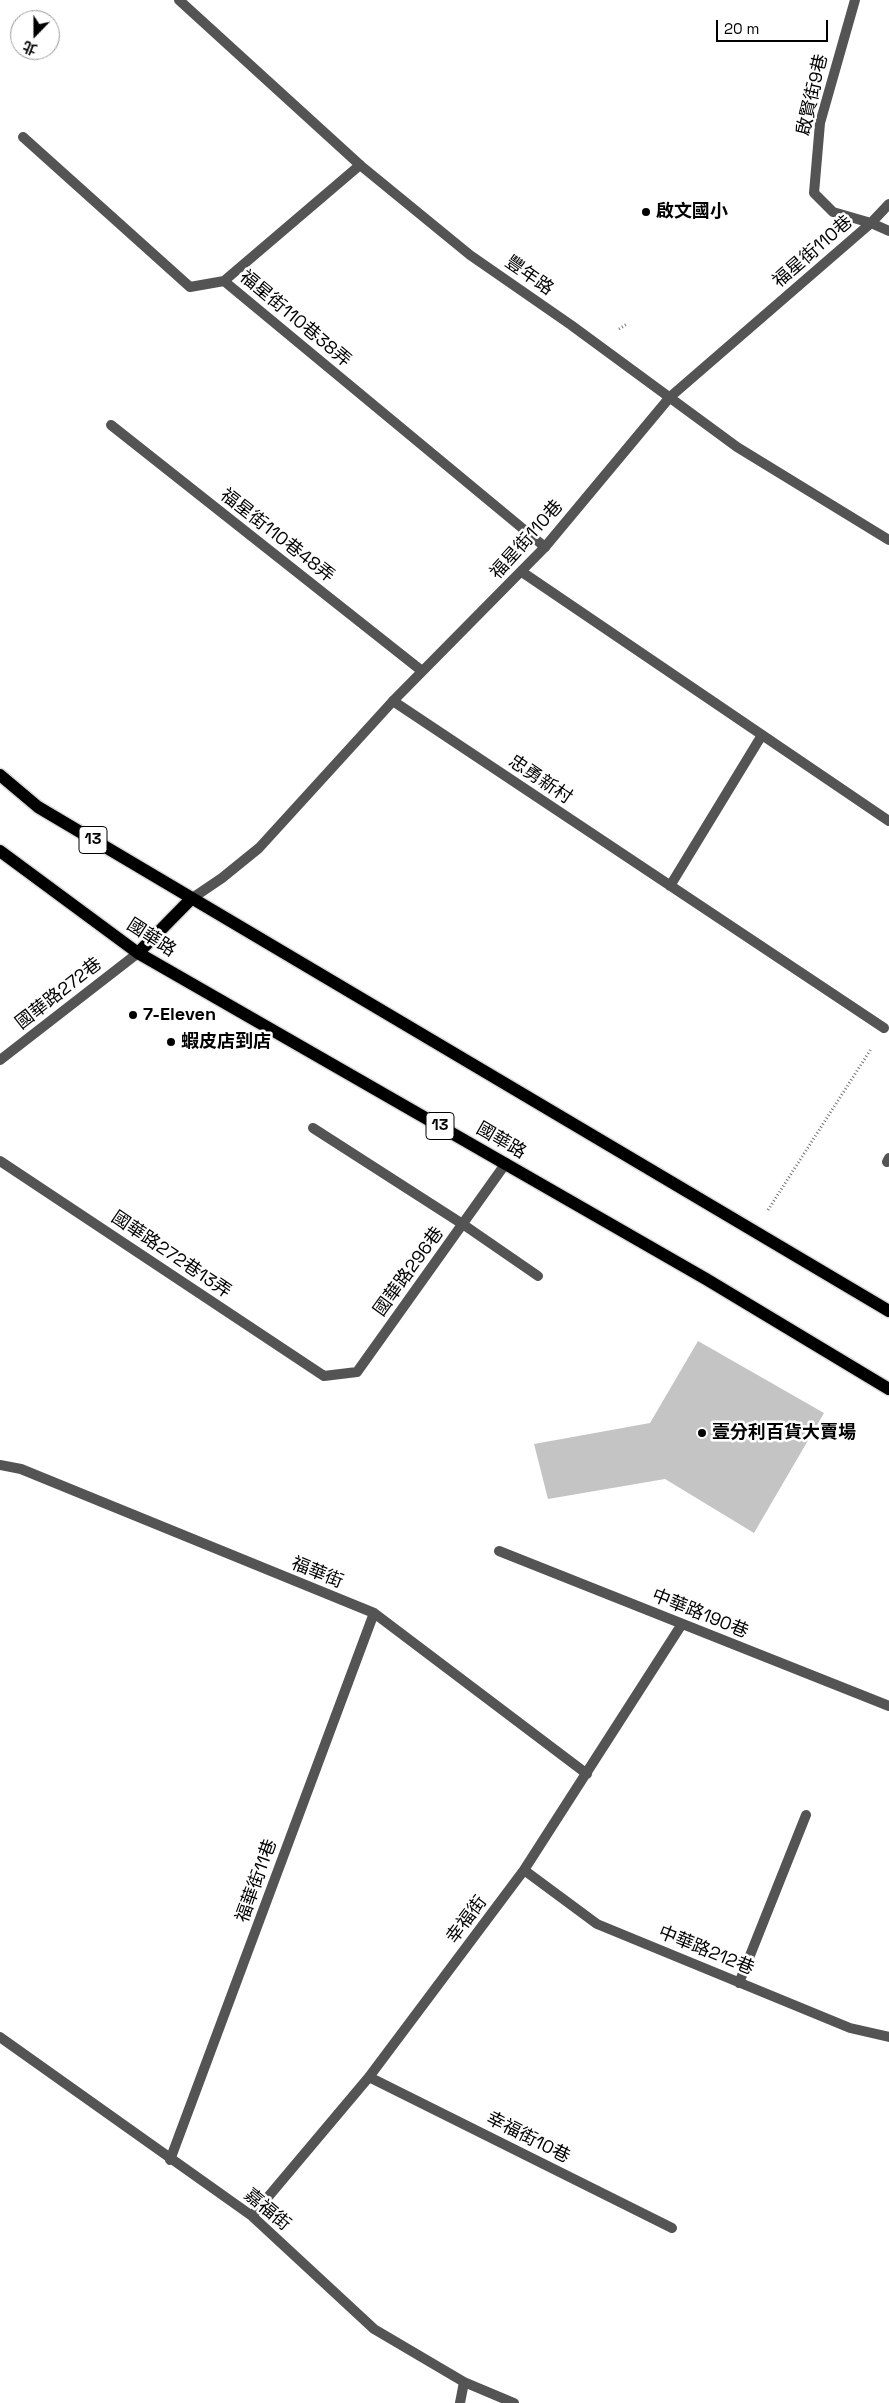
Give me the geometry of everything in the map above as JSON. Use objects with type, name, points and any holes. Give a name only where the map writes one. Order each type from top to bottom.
[{"type":"main road","name":"13","points":[[0,776],[38,808],[889,1311]]},
{"type":"main road","name":"國華路","points":[[0,851],[138,953],[706,1279],[889,1389]]},
{"type":"main road","points":[[138,953],[191,899]]},
{"type":"street","name":"豐年路","points":[[179,0],[360,165],[470,255],[745,452],[889,540]]},
{"type":"street","name":"啟賢街9巷","points":[[855,0],[820,123],[814,193],[833,212],[889,230]]},
{"type":"street","name":"福星街110巷38弄","points":[[23,137],[190,287],[224,281],[545,547]]},
{"type":"street","points":[[224,281],[360,165]]},
{"type":"street","name":"福星街110巷","points":[[191,899],[222,878],[259,848],[393,701],[545,547],[670,397],[871,223],[889,204]]},
{"type":"street","name":"福星街110巷48弄","points":[[111,425],[422,672]]},
{"type":"street","points":[[522,572],[889,821]]},
{"type":"street","name":"忠勇新村","points":[[393,701],[884,1028]]},
{"type":"street","points":[[670,886],[762,735]]},
{"type":"street","name":"國華路272巷","points":[[0,1060],[138,953]]},
{"type":"street","points":[[313,1128],[464,1225],[538,1276]]},
{"type":"street","name":"國華路272巷13弄","points":[[0,1161],[324,1376]]},
{"type":"street","name":"國華路296巷","points":[[324,1376],[357,1372],[464,1225],[506,1163]]},
{"type":"street","name":"福華街","points":[[0,1465],[21,1469],[374,1613],[587,1774]]},
{"type":"street","name":"中華路190巷","points":[[499,1551],[889,1706]]},
{"type":"street","name":"福華街11巷","points":[[170,2160],[374,1613]]},
{"type":"street","name":"幸福街","points":[[252,2216],[369,2076],[524,1870],[682,1624]]},
{"type":"street","points":[[739,1982],[806,1815]]},
{"type":"street","name":"中華路212巷","points":[[524,1870],[597,1924],[850,2028],[889,2037]]},
{"type":"street","name":"嘉福街","points":[[0,2036],[170,2160],[252,2216],[374,2329],[464,2382],[514,2403]]},
{"type":"street","name":"幸福街10巷","points":[[369,2076],[672,2228]]},
{"type":"street","points":[[460,2403],[464,2382]]},
{"type":"path","points":[[768,1210],[884,1028]]},
{"type":"building","name":"壹分利百貨大賣場","points":[[698,1341],[824,1413],[754,1533],[665,1479],[548,1499],[534,1444],[650,1423]]},
{"type":"place","name":"啟文國小","points":[[646,212]]},
{"type":"place","name":"7-Eleven","points":[[133,1015]]},
{"type":"place","name":"蝦皮店到店","points":[[171,1042]]},
{"type":"place","name":"壹分利百貨大賣場","points":[[702,1433]]}]
